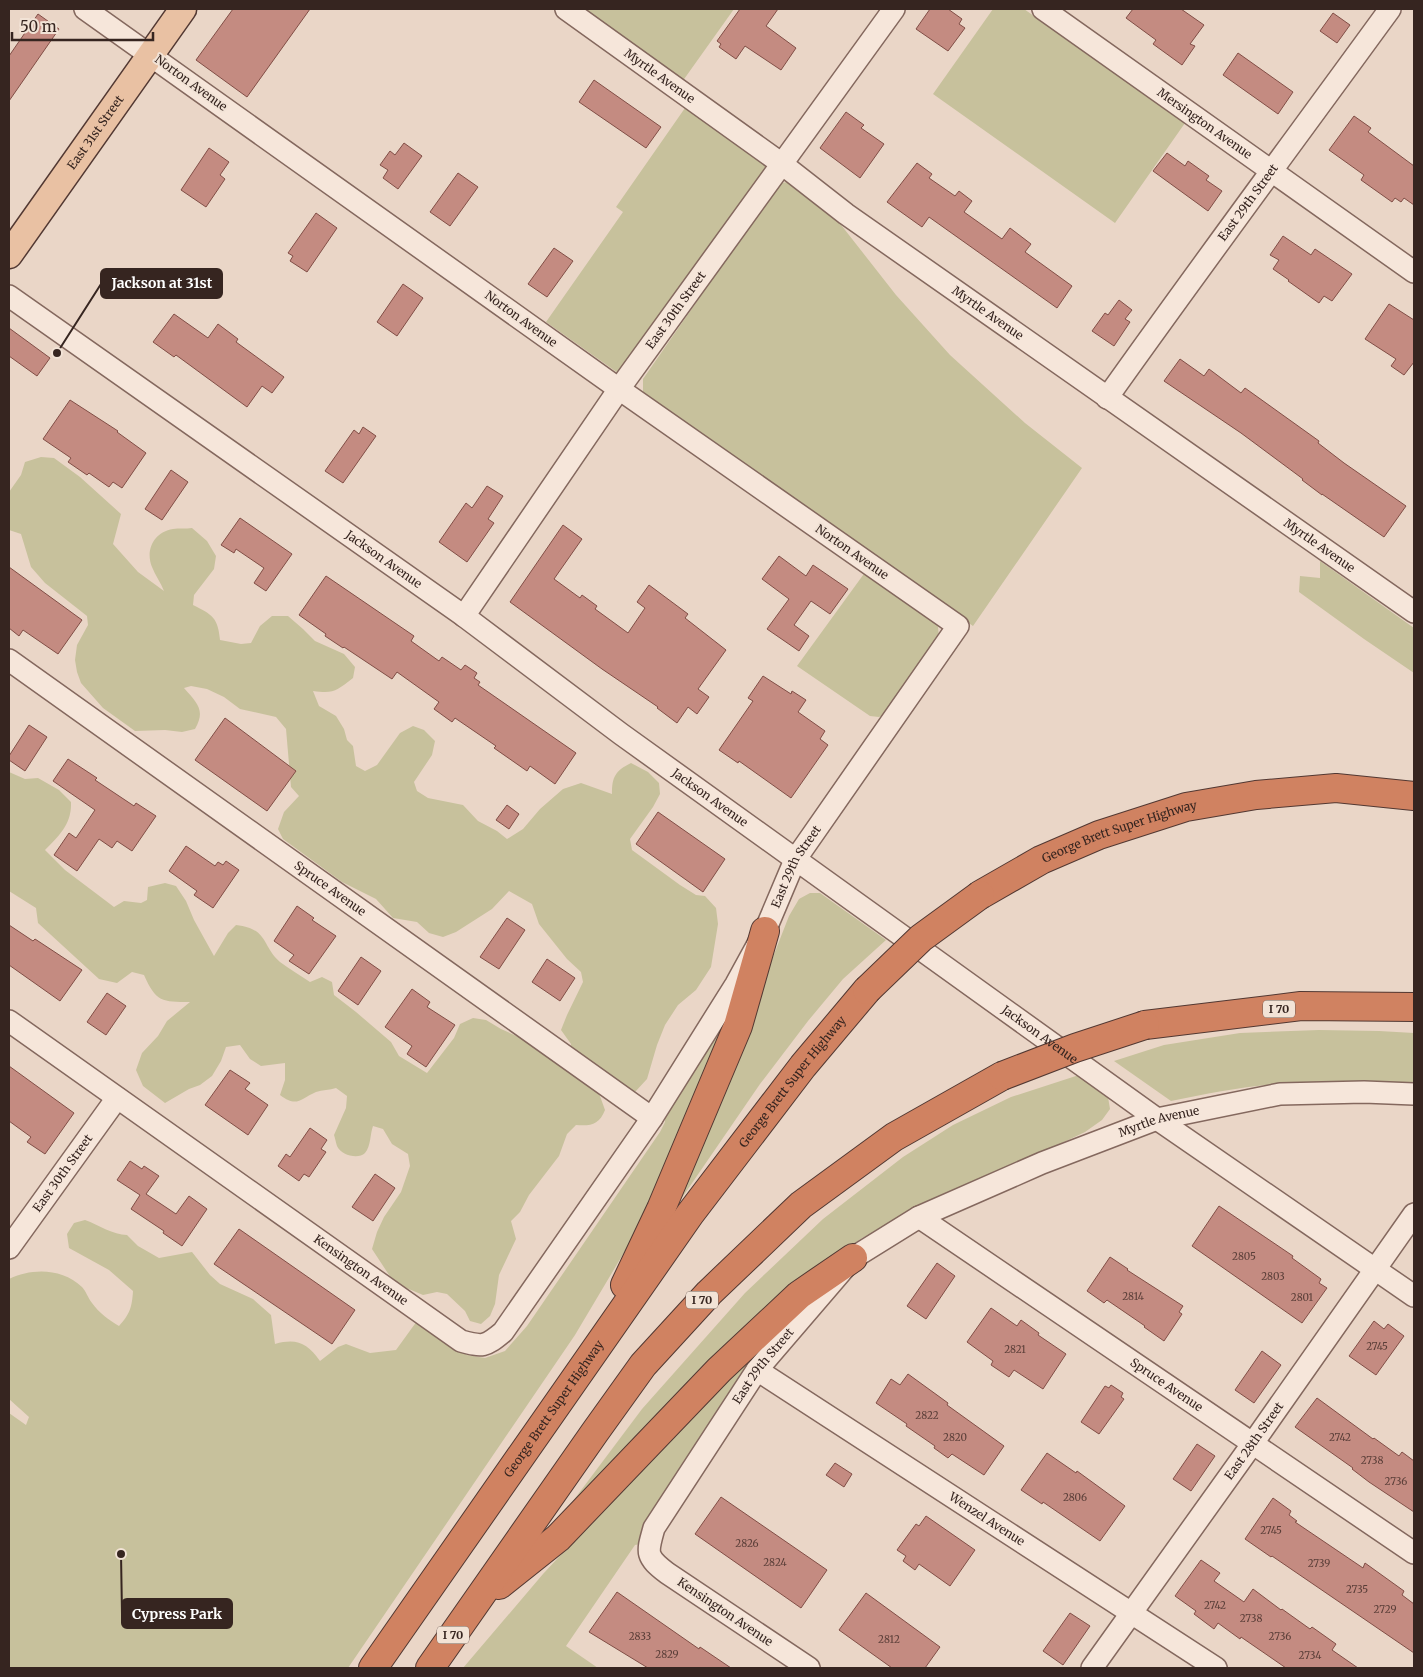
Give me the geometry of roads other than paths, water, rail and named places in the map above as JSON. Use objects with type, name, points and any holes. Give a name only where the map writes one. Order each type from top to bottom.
[{"type":"highway","name":"George Brett Super Highway","points":[[373,1668],[690,1214],[803,1066],[867,990],[921,938],[980,895],[1042,860],[1099,835],[1186,807],[1256,795],[1336,788],[1414,796]]},
{"type":"highway","points":[[591,1356],[661,1209],[738,1026],[765,931]]},
{"type":"highway","name":"I 70","points":[[430,1668],[644,1365],[709,1293],[808,1200],[894,1137],[1002,1076],[1145,1024],[1301,1006],[1414,1007]]},
{"type":"highway","points":[[476,1603],[558,1538],[719,1370],[799,1295],[853,1258]]},
{"type":"main road","name":"East 31st Street","points":[[9,255],[183,9]]},
{"type":"street","name":"Norton Avenue","points":[[85,9],[151,54],[619,389],[958,626]]},
{"type":"street","name":"Myrtle Avenue","points":[[566,9],[782,164],[846,214],[1414,612]]},
{"type":"street","name":"East 30th Street","points":[[464,616],[619,389],[894,9]]},
{"type":"street","name":"Mersington Avenue","points":[[1043,9],[1414,272]]},
{"type":"street","name":"East 29th Street","points":[[1107,398],[1190,281],[1390,9]]},
{"type":"street","name":"Jackson Avenue","points":[[9,296],[464,616],[620,734],[1157,1119],[1414,1296]]},
{"type":"street","name":"East 29th Street","points":[[652,1118],[736,984],[765,931],[795,860],[958,626]]},
{"type":"street","name":"Spruce Avenue","points":[[9,660],[652,1118]]},
{"type":"street","name":"Kensington Avenue","points":[[9,1021],[461,1341],[478,1346],[490,1343],[503,1332],[652,1118]]},
{"type":"street","name":"Myrtle Avenue","points":[[919,1218],[1042,1163],[1157,1119],[1280,1094],[1364,1092],[1414,1094]]},
{"type":"street","name":"East 30th Street","points":[[9,1248],[118,1098]]},
{"type":"street","name":"East 28th Street","points":[[1092,1668],[1414,1214]]},
{"type":"street","name":"East 29th Street","points":[[648,1551],[654,1528],[757,1370],[853,1258],[919,1218]]},
{"type":"street","name":"Spruce Avenue","points":[[919,1218],[1414,1553]]},
{"type":"street","name":"Wenzel Avenue","points":[[757,1370],[1216,1668]]},
{"type":"street","name":"Kensington Avenue","points":[[648,1551],[653,1563],[809,1668]]},
{"type":"place","name":"Jackson at 31st","points":[[57,353]]},
{"type":"place","name":"Cypress Park","points":[[121,1554]]}]
